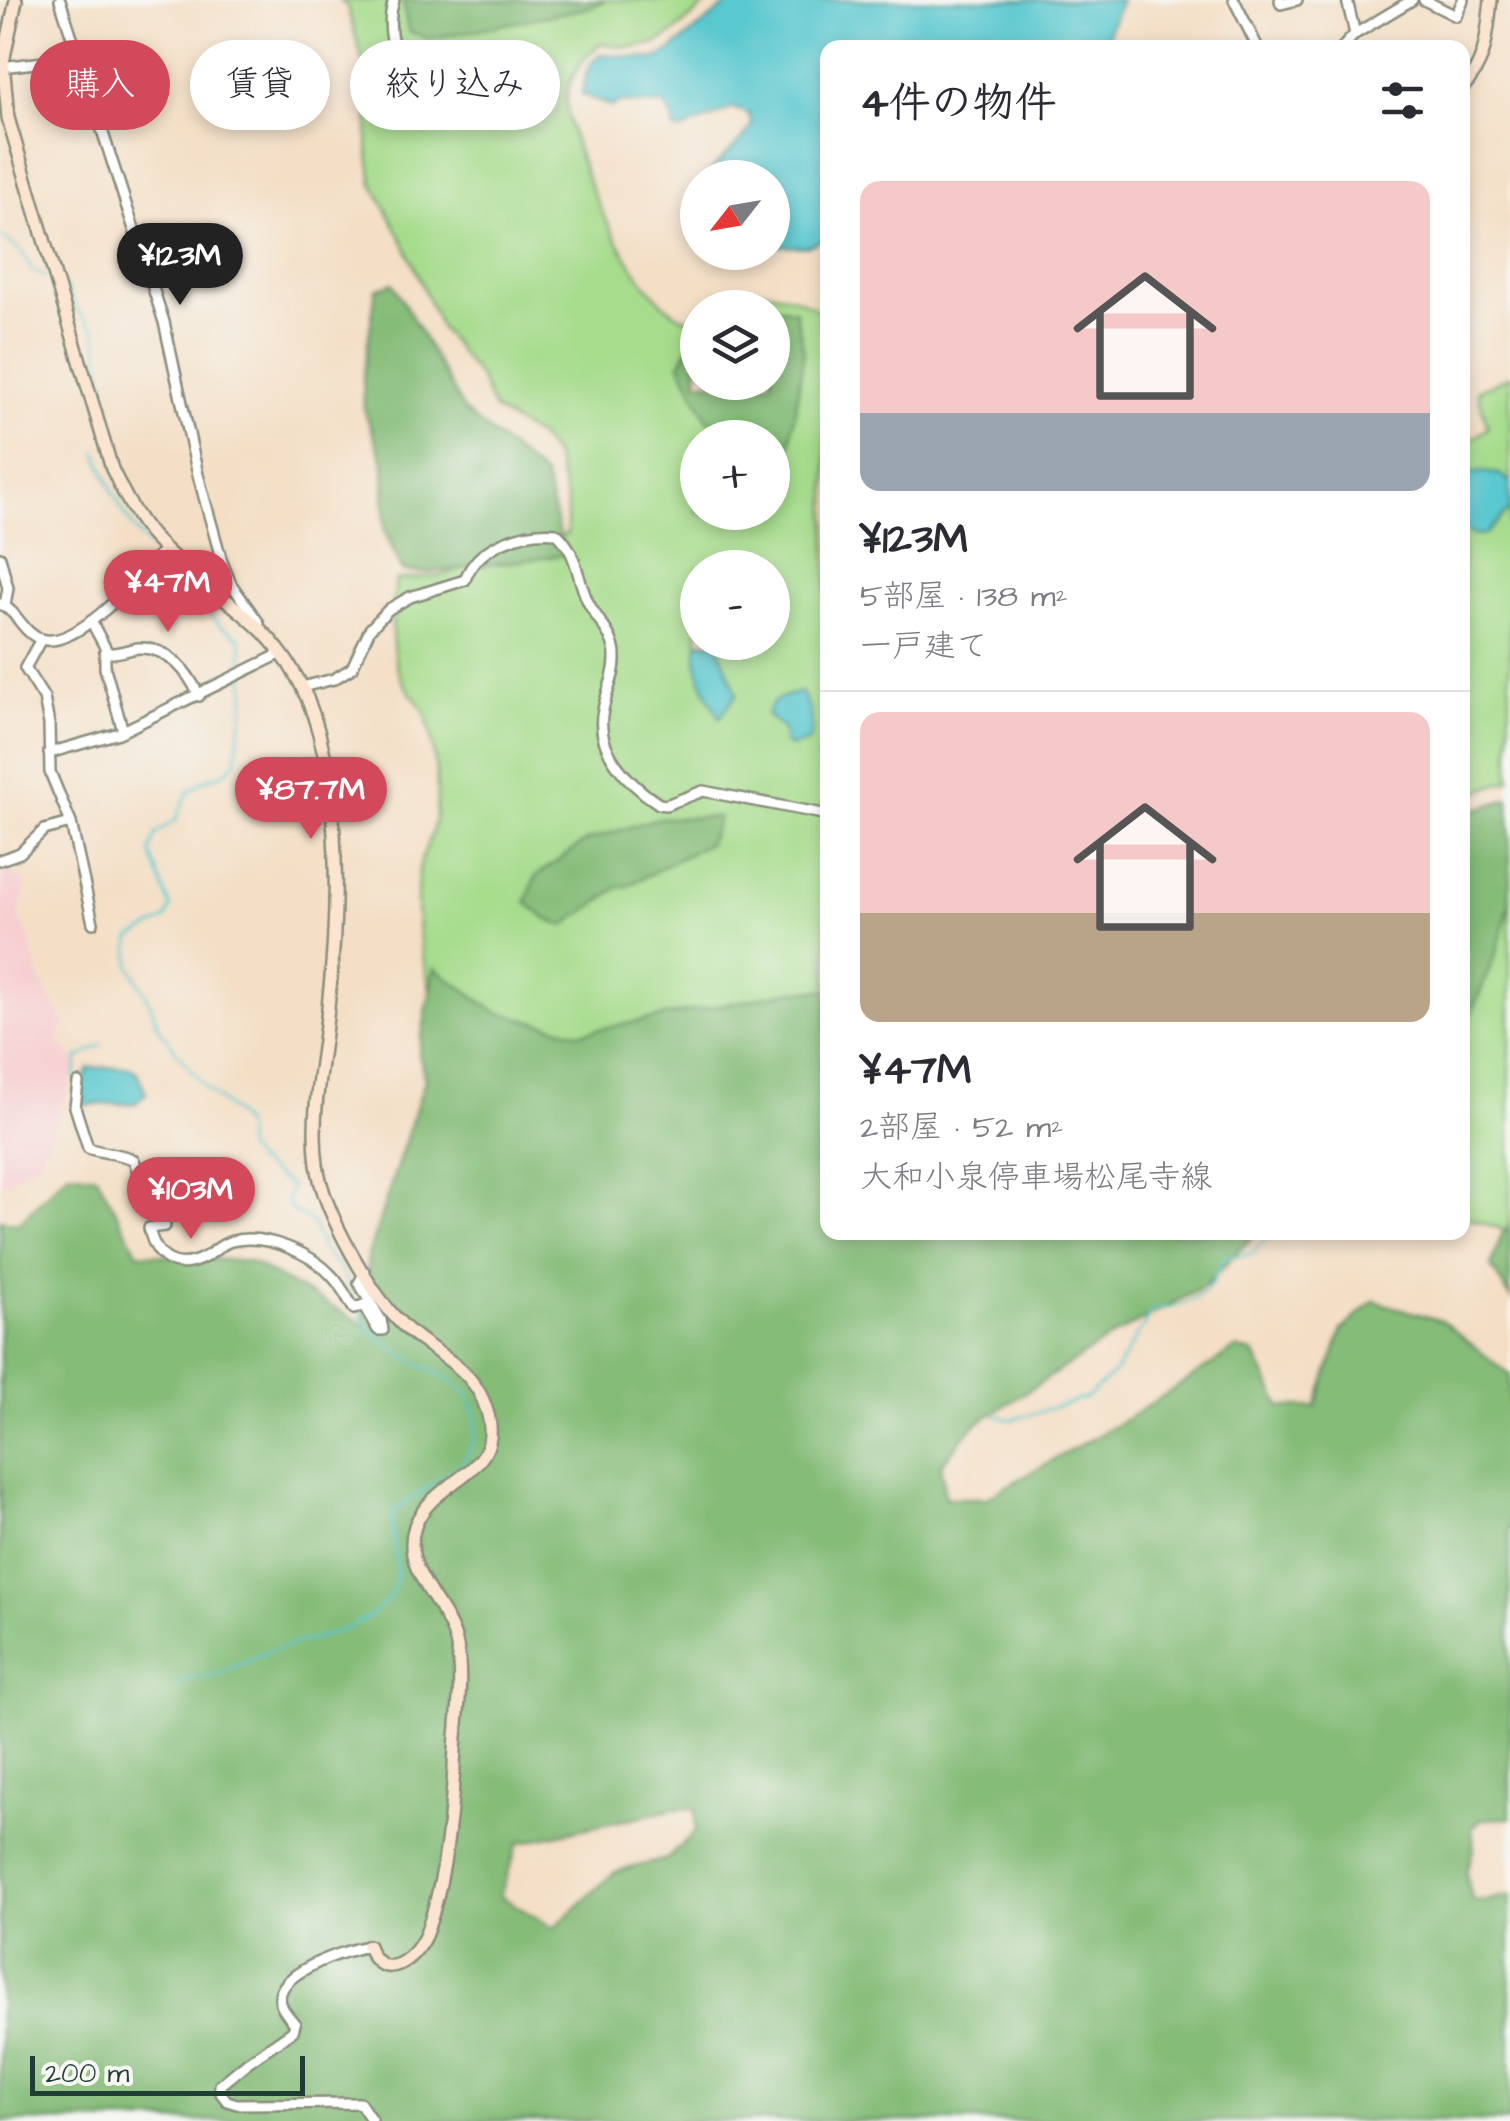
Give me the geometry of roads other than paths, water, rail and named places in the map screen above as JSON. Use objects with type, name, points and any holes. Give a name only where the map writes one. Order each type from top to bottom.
[{"type":"main road","points":[[16,0],[2,67],[12,135],[107,454],[132,510],[165,548],[263,630],[282,654],[302,687],[324,751],[335,909],[316,1112],[317,1167],[330,1213],[405,1328],[465,1372],[484,1401],[491,1428],[490,1440],[478,1464],[425,1510],[412,1545],[424,1584],[457,1642],[452,1791],[437,1900],[419,1946],[401,1963],[382,1966],[373,1960],[368,1946]]},
{"type":"main road","points":[[1470,77],[1482,60],[1491,0]]},
{"type":"street","points":[[60,0],[72,40]]},
{"type":"street","points":[[393,40],[390,10],[394,0]]},
{"type":"street","points":[[1234,0],[1254,40]]},
{"type":"street","points":[[1280,0],[1281,4],[1297,0]]},
{"type":"street","points":[[1346,0],[1355,34]]},
{"type":"street","points":[[1349,40],[1412,0]]},
{"type":"street","points":[[1424,0],[1456,16],[1463,0]]},
{"type":"street","points":[[2,67],[30,64]]},
{"type":"street","points":[[101,130],[164,322],[222,562],[231,584],[263,630]]},
{"type":"street","points":[[302,687],[334,679],[352,668],[370,629],[400,602],[465,580],[474,561],[484,552],[536,532],[556,532],[572,551],[588,602],[614,645],[615,669],[600,725],[609,754],[621,770],[659,804],[703,791],[820,813]]},
{"type":"street","points":[[0,557],[8,588],[2,604],[41,639],[62,636],[108,609],[165,548]]},
{"type":"street","points":[[90,621],[105,651],[105,668],[124,730]]},
{"type":"street","points":[[41,639],[25,668],[44,698],[50,772],[71,823],[92,923]]},
{"type":"street","points":[[105,651],[112,655],[142,648],[158,652],[186,670],[200,696]]},
{"type":"street","points":[[49,753],[124,730],[282,654]]},
{"type":"street","points":[[0,860],[20,853],[44,830],[71,823]]},
{"type":"street","points":[[78,1083],[75,1107],[88,1148],[134,1160],[142,1185],[165,1226],[150,1228],[152,1243],[163,1259],[189,1264],[234,1240],[281,1245],[309,1257],[333,1276],[378,1330],[383,1330],[359,1283],[365,1272]]},
{"type":"street","points":[[368,1946],[332,1956],[293,1978],[282,1992],[281,2003],[295,2024],[293,2032],[234,2072],[220,2085],[220,2092],[227,2101],[238,2104],[360,2103],[372,2121]]},
{"type":"water","points":[[733,0],[1121,0],[1108,40],[820,40],[820,242],[806,247],[790,246],[790,160],[721,160],[749,131],[752,123],[748,113],[733,108],[680,131],[674,130],[665,105],[621,102],[613,107],[582,94],[589,66],[601,54],[653,59],[669,52]]},
{"type":"water","points":[[1470,474],[1500,474],[1510,482],[1510,509],[1485,535],[1470,533]]},
{"type":"water","points":[[698,660],[724,660],[737,694],[720,718],[706,691]]},
{"type":"water","points":[[801,692],[811,716],[811,736],[809,741],[791,747],[785,744],[783,729],[767,715],[776,701]]},
{"type":"water","points":[[130,1067],[137,1072],[146,1093],[136,1103],[80,1105],[79,1093],[89,1068]]},
{"type":"waterway","points":[[0,236],[19,250],[31,270],[45,276]]},
{"type":"waterway","points":[[65,285],[75,308],[96,331],[112,434]]},
{"type":"waterway","points":[[97,452],[118,502],[149,547]]},
{"type":"waterway","points":[[169,565],[197,587],[204,609],[219,625],[239,637],[242,667]]},
{"type":"waterway","points":[[180,1688],[182,1681],[219,1674],[269,1652],[343,1630],[377,1610],[389,1597],[396,1580],[393,1512],[462,1464],[475,1440],[476,1417],[468,1395],[368,1329],[341,1270],[323,1251],[312,1223],[289,1208],[291,1186],[254,1160],[246,1149],[245,1128],[205,1087],[160,1030],[130,965],[130,939],[166,919],[171,908],[150,852],[156,834],[176,820],[188,792],[235,763],[245,699],[244,675]]},
{"type":"waterway","points":[[84,1082],[75,1078],[78,1058],[102,1045]]},
{"type":"waterway","points":[[996,1415],[1011,1420],[1086,1398],[1116,1371],[1152,1311],[1198,1297],[1212,1283],[1223,1258],[1252,1254],[1264,1240]]}]
